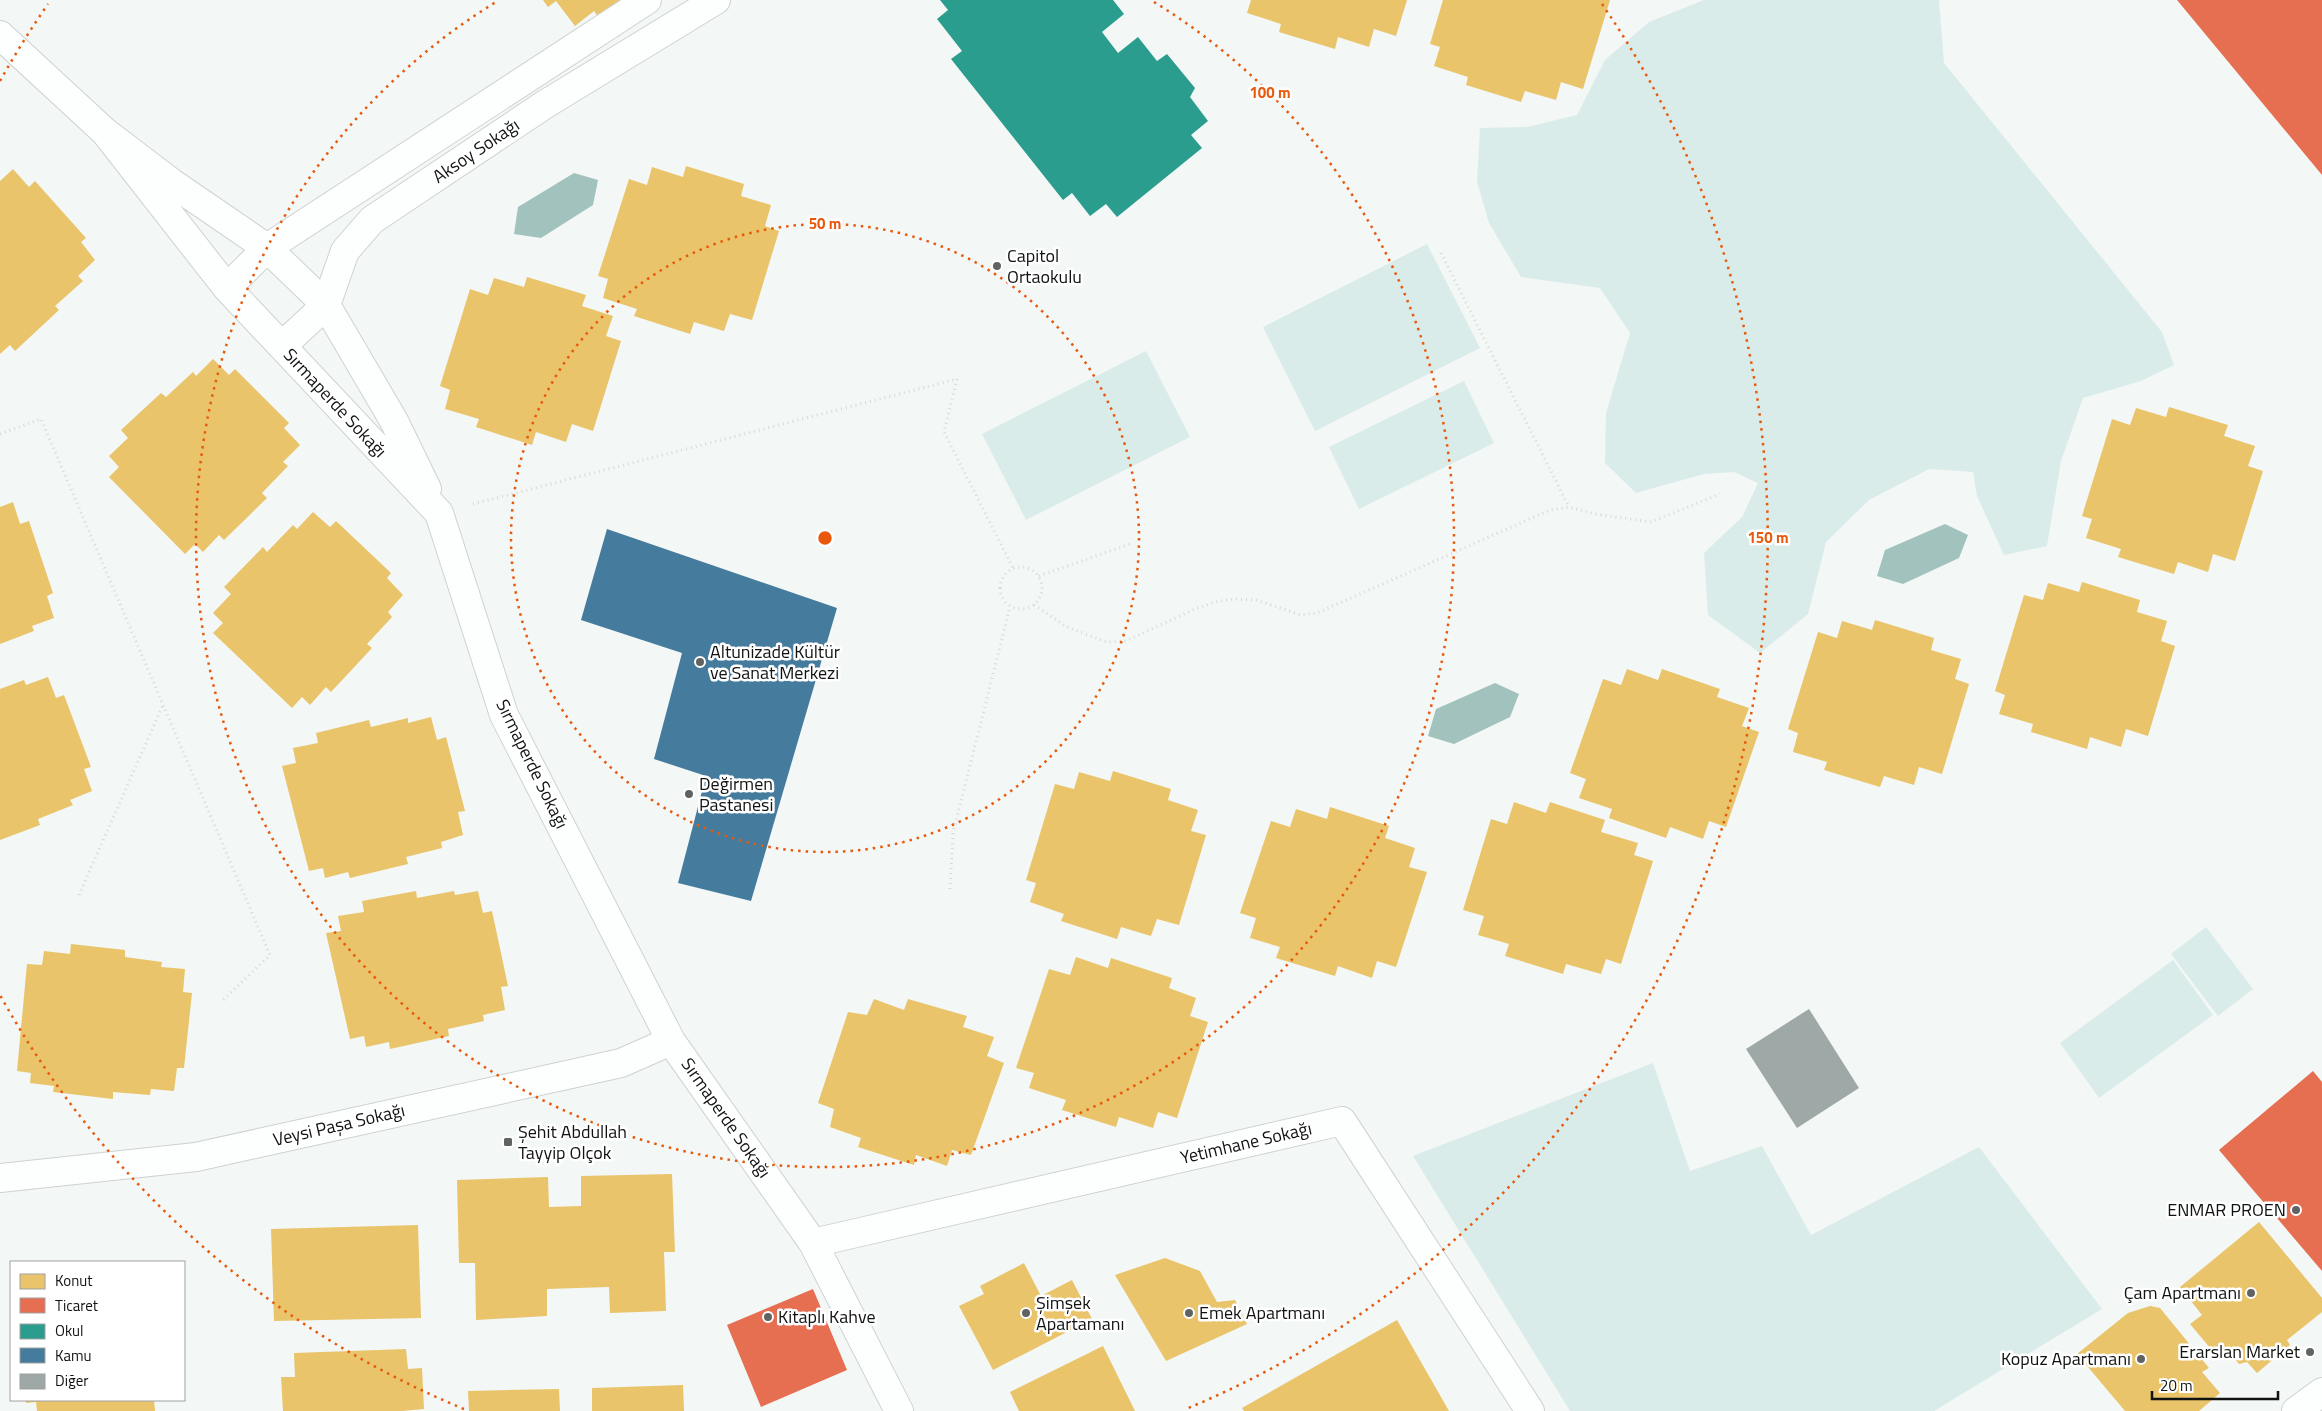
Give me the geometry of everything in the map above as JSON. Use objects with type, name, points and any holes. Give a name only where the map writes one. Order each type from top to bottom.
[{"type":"street","name":"Aksoy Sokağı","points":[[227,288],[267,248],[647,0]]},
{"type":"street","name":"Aksoy Sokağı","points":[[282,346],[326,305],[344,251],[372,220],[544,105],[716,0]]},
{"type":"street","points":[[0,35],[105,132],[188,194],[267,248],[326,305],[394,421],[439,513]]},
{"type":"street","name":"Sırmaperde Sokağı","points":[[105,132],[227,288],[439,513],[504,715],[671,1041],[813,1243],[899,1411]]},
{"type":"street","name":"Veysi Paşa Sokağı","points":[[0,1178],[196,1157],[621,1062],[671,1041]]},
{"type":"street","name":"Yetimhane Sokağı","points":[[813,1243],[1342,1121],[1530,1411]]},
{"type":"street","points":[[2296,1411],[2322,1392]]},
{"type":"path","points":[[1441,253],[1569,507]]},
{"type":"path","points":[[439,513],[957,379],[944,432],[1013,568]]},
{"type":"path","points":[[0,434],[41,419],[270,955],[221,1002]]},
{"type":"path","points":[[1034,605],[1067,627],[1107,642],[1126,642],[1197,608],[1219,600],[1256,600],[1301,615],[1317,612],[1550,510],[1569,507],[1595,514],[1651,522],[1720,494]]},
{"type":"path","points":[[1039,576],[1130,544]]},
{"type":"path","points":[[1021,566],[1032,569],[1039,576],[1043,588],[1041,596],[1034,605],[1023,609],[1010,607],[1000,593],[999,585],[1002,578],[1013,568],[1021,566]]},
{"type":"path","points":[[950,889],[953,833],[1010,607]]},
{"type":"path","points":[[79,895],[164,705]]},
{"type":"shaded area","points":[[1704,0],[1939,0],[1944,63],[2162,332],[2174,365],[2141,381],[2083,398],[2061,461],[2047,546],[2004,555],[1977,496],[1973,472],[1929,469],[1869,500],[1826,542],[1808,614],[1760,653],[1708,615],[1704,553],[1742,517],[1758,483],[1734,472],[1704,474],[1636,493],[1605,463],[1606,413],[1630,333],[1600,288],[1521,277],[1489,223],[1477,182],[1480,128],[1527,127],[1577,115],[1605,60],[1649,22]]},
{"type":"shaded area","points":[[1427,244],[1480,348],[1315,431],[1263,327]]},
{"type":"shaded area","points":[[1146,351],[1190,437],[1026,520],[982,434]]},
{"type":"shaded area","points":[[1464,381],[1494,443],[1359,509],[1329,447]]},
{"type":"shaded area","points":[[2206,927],[2253,989],[2218,1016],[2171,954]]},
{"type":"shaded area","points":[[2173,960],[2213,1015],[2099,1098],[2060,1043]]},
{"type":"shaded area","points":[[1653,1063],[1690,1171],[1762,1146],[1811,1235],[1979,1147],[2102,1309],[1934,1411],[1570,1411],[1413,1156]]},
{"type":"water","points":[[574,173],[598,180],[593,205],[541,238],[514,234],[518,207]]},
{"type":"water","points":[[1945,524],[1968,535],[1959,558],[1903,584],[1877,576],[1885,550]]},
{"type":"water","points":[[1495,683],[1519,694],[1510,717],[1454,744],[1428,736],[1436,709]]},
{"type":"building: Konut","points":[[543,0],[638,0],[605,26],[594,11],[575,26],[556,1],[548,7]]},
{"type":"building: Konut","points":[[1251,0],[1407,0],[1396,36],[1374,29],[1369,47],[1338,37],[1335,49],[1279,32],[1281,24],[1247,13]]},
{"type":"building: Konut","points":[[1443,0],[1610,0],[1583,89],[1561,82],[1556,100],[1525,91],[1521,102],[1466,85],[1468,77],[1434,66],[1440,47],[1430,44]]},
{"type":"building: Konut","points":[[686,166],[744,184],[741,196],[771,205],[765,226],[779,231],[752,320],[730,314],[724,331],[694,322],[690,334],[634,316],[637,309],[603,298],[608,279],[598,276],[629,179],[647,185],[652,167],[683,177]]},
{"type":"building: Konut","points":[[13,169],[29,187],[35,181],[86,238],[81,242],[95,260],[78,276],[83,281],[55,306],[59,310],[15,351],[10,345],[0,354],[0,181]]},
{"type":"building: Konut","points":[[527,277],[586,295],[582,306],[613,316],[606,336],[621,341],[593,431],[572,424],[566,442],[536,432],[532,445],[476,427],[479,419],[445,409],[450,390],[440,386],[470,289],[488,295],[494,278],[524,287]]},
{"type":"building: Konut","points":[[213,359],[229,375],[235,369],[289,423],[284,428],[300,445],[283,462],[288,466],[262,493],[267,498],[224,540],[219,535],[203,552],[195,544],[185,554],[109,477],[119,467],[109,456],[128,438],[121,430],[161,393],[166,397],[193,372],[196,376]]},
{"type":"building: Konut","points":[[2169,407],[2228,425],[2224,436],[2255,446],[2248,466],[2263,471],[2235,561],[2213,554],[2208,572],[2178,562],[2174,574],[2118,557],[2121,549],[2086,538],[2092,519],[2082,516],[2112,419],[2130,425],[2136,408],[2166,417]]},
{"type":"building: Konut","points":[[13,502],[20,524],[29,521],[53,593],[47,596],[54,618],[32,626],[34,631],[0,644],[0,507]]},
{"type":"building: Konut","points":[[313,512],[330,527],[336,521],[391,573],[387,578],[403,595],[388,612],[392,617],[367,644],[372,648],[331,692],[326,687],[310,705],[302,697],[292,708],[213,633],[223,623],[213,613],[231,594],[224,587],[263,547],[267,552],[293,525],[297,529]]},
{"type":"building: Konut","points":[[2082,582],[2140,600],[2137,612],[2167,621],[2161,641],[2175,646],[2148,736],[2126,729],[2121,747],[2090,737],[2087,749],[2031,732],[2033,724],[1999,714],[2005,695],[1995,691],[2024,595],[2043,600],[2048,583],[2079,592]]},
{"type":"building: Konut","points":[[1875,620],[1934,638],[1931,650],[1961,659],[1955,679],[1969,684],[1942,774],[1919,767],[1914,785],[1884,776],[1880,787],[1824,770],[1827,762],[1793,752],[1798,733],[1788,729],[1818,632],[1837,638],[1842,621],[1872,630]]},
{"type":"building: Konut","points":[[1627,669],[1658,680],[1662,669],[1720,689],[1717,697],[1749,708],[1742,726],[1759,732],[1726,827],[1709,821],[1703,839],[1670,827],[1666,838],[1609,818],[1612,809],[1579,798],[1586,779],[1570,773],[1603,679],[1621,685]]},
{"type":"building: Konut","points":[[48,677],[56,698],[64,695],[91,767],[84,769],[92,791],[70,800],[73,805],[38,819],[40,825],[0,840],[0,689],[24,680],[26,685]]},
{"type":"building: Konut","points":[[431,717],[437,740],[446,737],[465,811],[458,812],[463,835],[441,842],[442,848],[406,857],[408,864],[350,878],[348,872],[325,878],[323,868],[309,871],[282,766],[296,763],[293,748],[318,743],[316,733],[369,720],[371,727],[408,718],[408,723]]},
{"type":"building: Konut","points":[[1113,771],[1171,789],[1168,800],[1198,810],[1191,831],[1206,835],[1179,925],[1157,919],[1151,936],[1121,927],[1117,939],[1061,921],[1064,914],[1030,902],[1036,883],[1026,880],[1055,784],[1074,789],[1079,772],[1110,781]]},
{"type":"building: Konut","points":[[1514,802],[1546,813],[1550,802],[1605,820],[1601,832],[1638,843],[1634,855],[1653,861],[1621,964],[1606,959],[1601,974],[1566,964],[1563,974],[1505,956],[1509,944],[1478,935],[1484,916],[1463,910],[1491,819],[1507,824]]},
{"type":"building: Konut","points":[[1330,807],[1389,826],[1385,838],[1415,848],[1409,867],[1427,872],[1396,967],[1377,961],[1372,978],[1338,966],[1335,976],[1276,958],[1280,947],[1250,938],[1256,918],[1240,913],[1271,821],[1290,827],[1296,809],[1327,819]]},
{"type":"building: Konut","points":[[416,891],[417,898],[454,891],[455,895],[478,891],[483,913],[492,911],[508,986],[501,987],[505,1010],[483,1015],[484,1021],[448,1029],[449,1036],[390,1049],[389,1042],[366,1047],[364,1036],[350,1039],[326,933],[341,931],[338,916],[364,912],[362,901]]},
{"type":"building: Konut","points":[[71,944],[125,950],[125,957],[162,962],[161,967],[185,969],[183,992],[192,993],[184,1068],[177,1068],[174,1091],[151,1089],[150,1095],[113,1092],[113,1099],[53,1092],[54,1086],[30,1083],[31,1073],[17,1071],[27,964],[42,965],[44,951],[70,954]]},
{"type":"building: Konut","points":[[1076,957],[1108,968],[1111,958],[1172,978],[1169,988],[1196,998],[1190,1016],[1208,1022],[1177,1118],[1158,1112],[1153,1128],[1119,1117],[1116,1127],[1062,1110],[1066,1100],[1029,1088],[1034,1073],[1016,1068],[1049,969],[1070,975]]},
{"type":"building: Konut","points":[[874,999],[904,1010],[908,999],[967,1016],[963,1027],[994,1037],[987,1056],[1004,1063],[971,1155],[952,1150],[947,1166],[916,1155],[914,1165],[858,1147],[861,1138],[830,1127],[834,1109],[818,1103],[848,1012],[867,1015]]},
{"type":"building: Konut","points":[[672,1174],[675,1252],[664,1252],[666,1311],[610,1313],[609,1287],[547,1289],[547,1316],[476,1320],[475,1263],[459,1263],[457,1180],[548,1177],[549,1207],[581,1206],[581,1176]]},
{"type":"building: Konut","name":"Çam Apartmanı","points":[[2259,1222],[2322,1298],[2322,1312],[2287,1340],[2290,1345],[2257,1373],[2247,1362],[2239,1364],[2226,1348],[2216,1355],[2190,1324],[2202,1315],[2180,1287]]},
{"type":"building: Konut","points":[[418,1225],[421,1318],[274,1321],[271,1229]]},
{"type":"building: Konut","name":"Emek Apartmanı","points":[[1165,1258],[1200,1271],[1217,1302],[1235,1300],[1247,1324],[1166,1361],[1115,1275]]},
{"type":"building: Konut","name":"Şimşek Apartamanı","points":[[1024,1263],[1041,1296],[1072,1280],[1092,1319],[993,1370],[959,1306],[984,1294],[980,1286]]},
{"type":"building: Konut","name":"Kopuz Apartmanı","points":[[2150,1306],[2160,1308],[2209,1368],[2202,1372],[2220,1393],[2199,1411],[2125,1411],[2077,1354],[2128,1313]]},
{"type":"building: Konut","points":[[1397,1320],[1449,1411],[1244,1411],[1242,1408]]},
{"type":"building: Konut","points":[[1103,1346],[1135,1411],[1019,1411],[1010,1392]]},
{"type":"building: Konut","points":[[406,1349],[408,1369],[422,1368],[424,1409],[402,1411],[283,1411],[281,1377],[295,1377],[294,1353]]},
{"type":"building: Konut","points":[[683,1385],[684,1411],[592,1411],[592,1388]]},
{"type":"building: Konut","points":[[559,1389],[560,1411],[469,1411],[468,1391]]},
{"type":"building: Konut","points":[[26,1401],[154,1401],[155,1411],[37,1411],[36,1402],[26,1403]]},
{"type":"building: Ticaret","points":[[2177,0],[2322,0],[2322,175]]},
{"type":"building: Ticaret","name":"ENMAR PROEN","points":[[2313,1071],[2322,1082],[2322,1271],[2219,1150]]},
{"type":"building: Ticaret","points":[[813,1289],[847,1370],[761,1407],[727,1325]]},
{"type":"building: Okul","points":[[940,0],[1113,0],[1124,14],[1102,32],[1118,53],[1138,37],[1157,61],[1167,54],[1195,88],[1190,97],[1208,121],[1191,135],[1202,148],[1117,217],[1106,204],[1090,216],[1072,193],[1063,200],[951,59],[962,51],[937,19],[948,10]]},
{"type":"building: Kamu","points":[[607,529],[837,608],[751,901],[678,883],[706,776],[654,759],[682,653],[581,620]]},
{"type":"building: Diğer","points":[[1809,1009],[1859,1088],[1797,1128],[1746,1049]]},
{"type":"place","name":"Capitol Ortaokulu","points":[[997,266]]},
{"type":"place","name":"Altunizade Kültür ve Sanat Merkezi","points":[[700,662]]},
{"type":"place","name":"Değirmen Pastanesi","points":[[689,794]]},
{"type":"place","name":"Şehit Abdullah Tayyip Olçok","points":[[508,1142]]},
{"type":"place","name":"ENMAR PROEN","points":[[2296,1210]]},
{"type":"place","name":"Çam Apartmanı","points":[[2251,1293]]},
{"type":"place","name":"Şimşek Apartamanı","points":[[1026,1313]]},
{"type":"place","name":"Emek Apartmanı","points":[[1189,1313]]},
{"type":"place","name":"Kitaplı Kahve","points":[[768,1317]]},
{"type":"place","name":"Erarslan Market","points":[[2310,1352]]},
{"type":"place","name":"Kopuz Apartmanı","points":[[2141,1359]]}]
